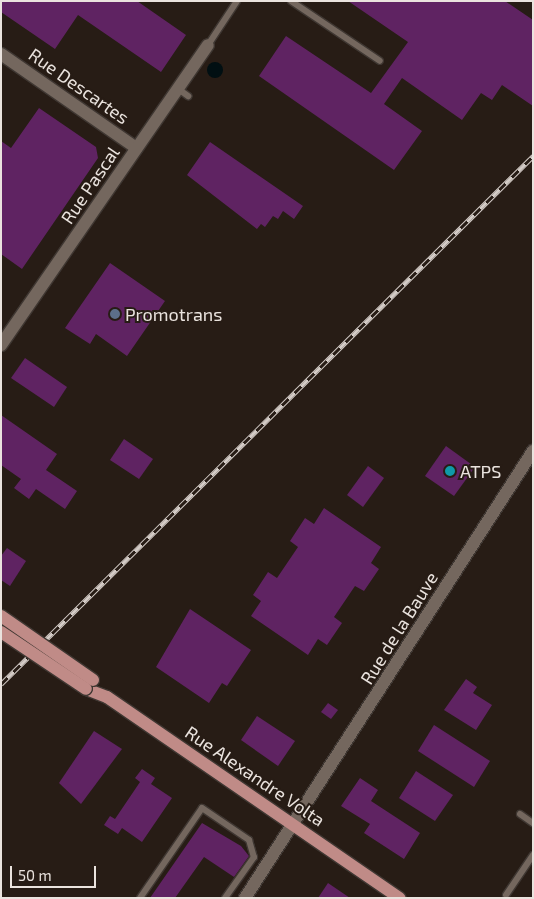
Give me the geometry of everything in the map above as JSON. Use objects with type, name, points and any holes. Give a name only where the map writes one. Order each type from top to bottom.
[{"type":"main road","points":[[1,616],[90,685]]},
{"type":"main road","points":[[1,632],[90,685]]},
{"type":"main road","name":"Rue Alexandre Volta","points":[[90,685],[400,898]]},
{"type":"street","name":"Rue Pascal","points":[[1,344],[208,45]]},
{"type":"street","name":"Rue Descartes","points":[[1,54],[136,148]]},
{"type":"street","name":"Rue de la Bauve","points":[[245,898],[296,825],[533,451]]},
{"type":"lane","points":[[208,45],[237,1]]},
{"type":"lane","points":[[291,1],[380,61]]},
{"type":"lane","points":[[177,88],[188,96]]},
{"type":"lane","points":[[140,898],[202,808],[249,840],[254,857],[225,898]]},
{"type":"lane","points":[[520,814],[533,823]]},
{"type":"lane","points":[[506,895],[533,855]]},
{"type":"shaded area","points":[[215,62],[221,64],[223,70],[221,76],[215,78],[209,76],[207,70],[209,64]]},
{"type":"building","points":[[1,1],[137,1],[186,35],[161,72],[78,15],[55,49],[1,12]]},
{"type":"building","points":[[348,1],[505,1],[533,20],[533,106],[502,85],[492,100],[481,93],[462,120],[402,78],[384,104],[422,131],[394,170],[259,76],[286,36],[371,93],[408,42]]},
{"type":"building","points":[[39,108],[96,147],[98,158],[22,269],[1,254],[1,141],[11,148]]},
{"type":"building","points":[[210,142],[303,206],[294,219],[283,211],[278,219],[273,216],[265,227],[261,224],[257,229],[187,175]]},
{"type":"building","name":"Promotrans","points":[[110,263],[165,301],[127,356],[96,334],[90,344],[65,328]]},
{"type":"building","points":[[25,358],[67,387],[54,407],[11,378]]},
{"type":"building","points":[[1,415],[57,454],[46,470],[77,491],[65,509],[36,489],[29,499],[14,488],[21,479],[1,465]]},
{"type":"building","points":[[124,439],[153,459],[139,479],[110,460]]},
{"type":"building","name":"ATPS","points":[[446,446],[475,467],[454,496],[425,476]]},
{"type":"building","points":[[368,466],[384,478],[363,507],[347,495]]},
{"type":"building","points":[[324,508],[381,547],[371,563],[379,569],[364,591],[355,586],[334,617],[342,623],[327,645],[318,639],[308,655],[251,616],[261,601],[253,595],[268,572],[277,578],[298,547],[290,541],[305,518],[314,524]]},
{"type":"building","points":[[7,548],[26,561],[10,586],[1,580],[1,556]]},
{"type":"building","points":[[190,609],[251,650],[227,686],[222,683],[209,703],[156,667]]},
{"type":"building","points":[[466,679],[477,687],[473,693],[492,705],[476,730],[444,710]]},
{"type":"building","points":[[328,703],[338,710],[331,719],[321,712]]},
{"type":"building","points":[[257,716],[295,741],[278,766],[241,740]]},
{"type":"building","points":[[434,725],[490,761],[474,787],[418,751]]},
{"type":"building","points":[[94,731],[122,749],[81,804],[59,783]]},
{"type":"building","points":[[142,769],[155,778],[151,784],[172,798],[142,842],[122,828],[118,834],[104,825],[110,816],[115,819],[140,782],[135,778]]},
{"type":"building","points":[[416,771],[453,795],[435,821],[399,798]]},
{"type":"building","points":[[360,778],[378,790],[371,801],[420,833],[404,859],[364,833],[370,824],[341,806]]},
{"type":"building","points":[[202,823],[241,846],[249,856],[234,877],[204,857],[175,898],[150,898]]},
{"type":"building","points":[[328,883],[350,898],[318,898]]},
{"type":"railway","points":[[1,684],[533,156]]},
{"type":"place","name":"Promotrans","points":[[115,314]]},
{"type":"place","name":"ATPS","points":[[450,471]]}]
